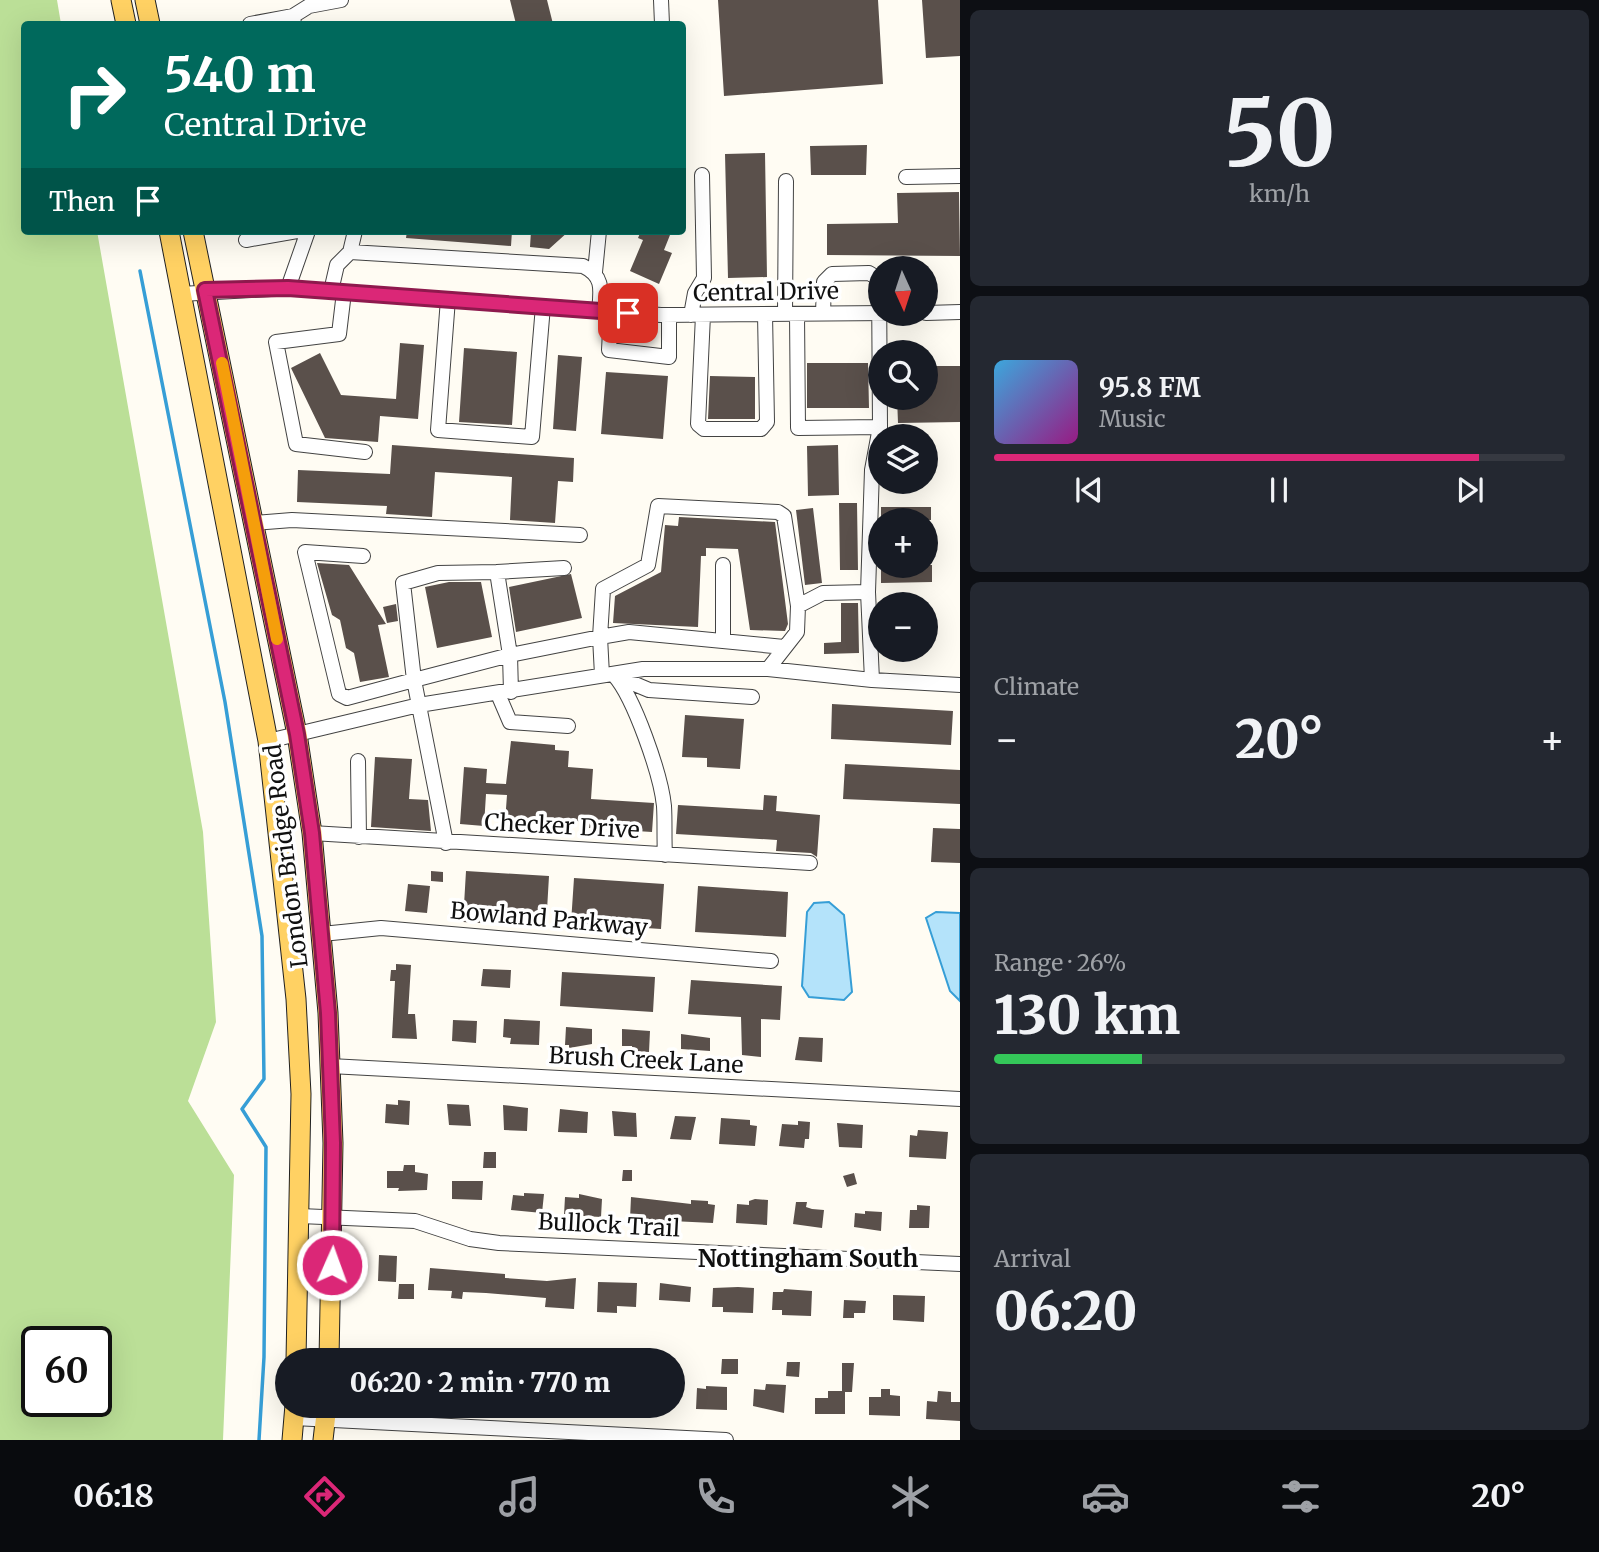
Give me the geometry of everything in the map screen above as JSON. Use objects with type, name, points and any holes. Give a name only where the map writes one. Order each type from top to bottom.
[{"type":"main road","points":[[121,0],[125,21]]},
{"type":"main road","points":[[145,0],[149,21]]},
{"type":"main road","name":"London Bridge Road","points":[[170,235],[268,741],[296,999],[301,1094],[296,1348]]},
{"type":"main road","name":"London Bridge Road","points":[[194,235],[297,734],[312,833],[322,934],[330,1066],[334,1216],[329,1348]]},
{"type":"main road","points":[[292,1440],[294,1418]]},
{"type":"main road","points":[[323,1440],[326,1418]]},
{"type":"street","points":[[293,20],[309,6],[341,0]]},
{"type":"street","points":[[662,0],[662,21]]},
{"type":"street","points":[[702,175],[704,278],[695,293],[698,424],[704,429],[761,429],[767,422],[765,314]]},
{"type":"street","points":[[906,177],[960,176]]},
{"type":"street","points":[[786,181],[798,428],[868,427]]},
{"type":"street","points":[[246,240],[274,235]]},
{"type":"street","points":[[288,288],[306,235]]},
{"type":"street","points":[[354,235],[350,252],[337,265],[339,334],[276,342],[296,443],[366,452]]},
{"type":"street","points":[[595,272],[600,235]]},
{"type":"street","points":[[350,252],[583,266],[595,272],[602,284],[608,350],[669,357],[670,315]]},
{"type":"street","points":[[823,314],[824,282],[832,274],[868,273]]},
{"type":"street","name":"Central Drive","points":[[181,294],[205,290],[288,288],[670,315],[868,313]]},
{"type":"street","points":[[448,299],[438,430],[532,437],[543,306]]},
{"type":"street","points":[[938,313],[960,312]]},
{"type":"street","points":[[880,424],[884,326]]},
{"type":"street","points":[[868,592],[871,494]]},
{"type":"street","points":[[665,855],[663,803],[650,756],[626,688],[608,675],[600,637],[603,589],[648,565],[658,506],[778,512],[784,516],[798,606],[797,632],[768,669]]},
{"type":"street","points":[[253,523],[292,520],[580,535]]},
{"type":"street","points":[[363,556],[305,552],[339,694],[347,698],[510,655],[629,632],[784,647]]},
{"type":"street","points":[[723,565],[723,641]]},
{"type":"street","points":[[446,843],[414,680],[403,583],[438,573],[564,568]]},
{"type":"street","points":[[496,572],[510,655],[504,693],[510,722],[568,726]]},
{"type":"street","points":[[798,606],[823,593],[868,593]]},
{"type":"street","points":[[871,662],[872,680]]},
{"type":"street","points":[[268,741],[419,705],[643,669],[768,669],[872,680],[960,685]]},
{"type":"street","points":[[608,675],[649,690],[752,697]]},
{"type":"street","points":[[358,761],[359,837]]},
{"type":"street","name":"Checker Drive","points":[[312,833],[810,863]]},
{"type":"street","name":"Bowland Parkway","points":[[322,934],[381,928],[771,961]]},
{"type":"street","name":"Brush Creek Lane","points":[[330,1066],[960,1099]]},
{"type":"street","name":"Bullock Trail","points":[[300,1216],[415,1221],[470,1238],[499,1243],[960,1264]]},
{"type":"street","points":[[401,1418],[660,1439],[726,1440]]},
{"type":"green space","points":[[0,0],[57,0],[60,21],[21,21],[21,235],[98,235],[203,832],[216,1022],[188,1101],[234,1175],[223,1440],[0,1440]]},
{"type":"water","points":[[829,902],[844,915],[852,992],[844,1000],[809,997],[802,986],[807,912],[814,903]]},
{"type":"water","points":[[936,912],[960,913],[960,1001],[950,991],[926,918]]},
{"type":"building","points":[[510,0],[547,0],[552,21],[515,21]]},
{"type":"building","points":[[718,0],[878,0],[883,84],[724,96]]},
{"type":"building","points":[[922,0],[960,0],[960,56],[926,58]]},
{"type":"building","points":[[867,145],[866,175],[811,175],[810,146]]},
{"type":"building","points":[[765,153],[767,277],[728,278],[725,154]]},
{"type":"building","points":[[959,192],[960,256],[827,255],[827,224],[898,223],[897,193]]},
{"type":"building","points":[[406,235],[512,235],[511,246],[406,238]]},
{"type":"building","points":[[531,235],[565,235],[549,249],[530,247]]},
{"type":"building","points":[[639,235],[670,235],[664,250],[672,253],[659,284],[630,271],[643,240],[638,238]]},
{"type":"building","points":[[400,343],[424,345],[418,419],[380,416],[378,442],[325,438],[291,368],[320,353],[341,395],[396,399]]},
{"type":"building","points":[[464,348],[517,352],[512,425],[459,422]]},
{"type":"building","points":[[558,355],[582,357],[576,431],[553,429]]},
{"type":"building","points":[[807,363],[868,363],[868,408],[807,408]]},
{"type":"building","points":[[938,366],[960,366],[960,422],[898,423],[898,410],[938,410]]},
{"type":"building","points":[[606,372],[668,376],[663,439],[601,434]]},
{"type":"building","points":[[710,376],[755,377],[755,419],[708,419]]},
{"type":"building","points":[[392,445],[574,458],[573,482],[558,481],[555,523],[510,520],[512,477],[435,472],[432,517],[386,514],[387,506],[297,502],[298,470],[390,474]]},
{"type":"building","points":[[838,445],[839,495],[808,496],[807,446]]},
{"type":"building","points":[[839,503],[857,503],[858,570],[840,570]]},
{"type":"building","points":[[881,507],[931,507],[931,508]]},
{"type":"building","points":[[813,508],[822,583],[805,585],[796,510]]},
{"type":"building","points":[[679,517],[775,522],[788,624],[785,631],[750,630],[738,549],[706,548],[706,556],[701,556],[698,627],[613,623],[615,596],[661,572],[665,525],[678,526]]},
{"type":"building","points":[[317,563],[349,565],[386,624],[378,625],[389,677],[360,682],[354,653],[346,648],[340,620],[332,615]]},
{"type":"building","points":[[571,574],[582,618],[516,632],[509,587]]},
{"type":"building","points":[[881,578],[932,578],[932,582],[881,583]]},
{"type":"building","points":[[449,582],[481,582],[492,637],[437,648],[425,587]]},
{"type":"building","points":[[841,603],[858,603],[859,653],[824,654],[824,643],[841,642]]},
{"type":"building","points":[[396,604],[398,621],[387,623],[383,607]]},
{"type":"building","points":[[832,704],[953,711],[951,745],[831,739]]},
{"type":"building","points":[[685,715],[744,719],[740,769],[707,767],[707,758],[682,757]]},
{"type":"building","points":[[511,741],[555,745],[555,750],[569,751],[568,767],[593,769],[591,799],[654,803],[652,832],[589,828],[590,822],[562,820],[562,826],[505,822],[507,795],[486,794],[484,826],[460,824],[464,767],[487,769],[486,783],[506,784]]},
{"type":"building","points":[[375,757],[412,759],[409,799],[428,800],[431,831],[371,827]]},
{"type":"building","points":[[845,764],[960,770],[960,804],[843,799]]},
{"type":"building","points":[[764,795],[777,796],[776,811],[820,815],[817,857],[811,853],[776,851],[777,840],[676,834],[678,805],[763,810]]},
{"type":"building","points":[[933,828],[960,829],[960,863],[931,862]]},
{"type":"building","points":[[431,871],[443,872],[443,882],[431,881]]},
{"type":"building","points":[[466,871],[549,876],[546,927],[463,922]]},
{"type":"building","points":[[574,878],[664,884],[661,929],[571,923]]},
{"type":"building","points":[[408,884],[430,886],[427,913],[405,911]]},
{"type":"building","points":[[698,886],[788,892],[786,937],[695,932]]},
{"type":"building","points":[[396,964],[411,965],[408,1014],[415,1014],[417,1039],[392,1038],[395,981],[390,981],[391,970],[396,970]]},
{"type":"building","points":[[483,969],[511,970],[510,988],[481,986]]},
{"type":"building","points":[[562,972],[655,977],[653,1012],[560,1006]]},
{"type":"building","points":[[691,980],[782,986],[780,1020],[761,1019],[761,1057],[742,1055],[741,1017],[688,1014]]},
{"type":"building","points":[[504,1019],[540,1021],[539,1045],[510,1044],[511,1038],[503,1037]]},
{"type":"building","points":[[453,1020],[477,1021],[476,1043],[452,1041]]},
{"type":"building","points":[[566,1027],[592,1029],[592,1044],[569,1048],[569,1045],[565,1045]]},
{"type":"building","points":[[622,1029],[650,1031],[649,1052],[632,1051],[632,1046],[622,1046]]},
{"type":"building","points":[[681,1034],[710,1038],[710,1051],[681,1049]]},
{"type":"building","points":[[799,1037],[823,1038],[822,1062],[795,1060]]},
{"type":"building","points":[[398,1100],[410,1101],[409,1125],[385,1123],[386,1104],[398,1105]]},
{"type":"building","points":[[447,1104],[469,1105],[471,1126],[449,1125]]},
{"type":"building","points":[[503,1105],[528,1108],[527,1131],[504,1130]]},
{"type":"building","points":[[560,1109],[588,1112],[587,1133],[558,1132]]},
{"type":"building","points":[[612,1111],[636,1113],[637,1137],[614,1136]]},
{"type":"building","points":[[675,1116],[696,1117],[691,1140],[670,1139]]},
{"type":"building","points":[[721,1118],[750,1120],[750,1125],[757,1126],[755,1146],[719,1144]]},
{"type":"building","points":[[798,1121],[810,1122],[809,1139],[805,1139],[804,1148],[779,1146],[782,1124],[798,1125]]},
{"type":"building","points":[[837,1123],[863,1125],[862,1148],[839,1147]]},
{"type":"building","points":[[918,1130],[948,1132],[946,1159],[909,1157],[910,1135],[917,1136]]},
{"type":"building","points":[[484,1152],[496,1152],[496,1168],[483,1168]]},
{"type":"building","points":[[404,1165],[415,1165],[415,1172],[428,1174],[427,1190],[398,1191],[399,1188],[387,1188],[387,1171],[403,1171]]},
{"type":"building","points":[[623,1170],[632,1170],[632,1181],[622,1181]]},
{"type":"building","points":[[854,1173],[857,1184],[847,1187],[843,1176]]},
{"type":"building","points":[[452,1181],[483,1181],[482,1200],[452,1199]]},
{"type":"building","points":[[524,1193],[544,1194],[542,1213],[511,1210],[513,1195],[524,1196]]},
{"type":"building","points":[[579,1194],[602,1199],[601,1217],[564,1215],[565,1197],[579,1198]]},
{"type":"building","points":[[631,1197],[691,1204],[691,1200],[708,1201],[708,1204],[715,1205],[713,1223],[630,1219]]},
{"type":"building","points":[[768,1200],[767,1225],[736,1223],[737,1204],[749,1205],[749,1201]]},
{"type":"building","points":[[796,1202],[807,1202],[806,1207],[824,1210],[822,1228],[793,1224]]},
{"type":"building","points":[[917,1205],[930,1206],[929,1228],[909,1228],[910,1210],[917,1210]]},
{"type":"building","points":[[865,1211],[882,1212],[881,1231],[854,1227],[855,1213],[865,1214]]},
{"type":"building","points":[[379,1255],[397,1256],[396,1282],[378,1281]]},
{"type":"building","points":[[430,1268],[505,1274],[505,1278],[547,1281],[576,1278],[574,1309],[545,1307],[546,1298],[463,1292],[462,1299],[451,1298],[452,1291],[428,1290]]},
{"type":"building","points":[[598,1282],[637,1283],[636,1307],[617,1306],[617,1313],[597,1312]]},
{"type":"building","points":[[660,1283],[691,1287],[690,1302],[659,1300]]},
{"type":"building","points":[[399,1284],[414,1284],[414,1299],[398,1299]]},
{"type":"building","points":[[713,1288],[754,1288],[753,1313],[723,1312],[723,1307],[712,1307]]},
{"type":"building","points":[[784,1289],[812,1291],[811,1316],[782,1315],[782,1310],[772,1310],[773,1292],[783,1292]]},
{"type":"building","points":[[893,1295],[925,1296],[924,1322],[893,1320]]},
{"type":"building","points":[[844,1300],[866,1301],[865,1313],[854,1313],[854,1318],[843,1318]]},
{"type":"building","points":[[722,1359],[738,1359],[738,1374],[721,1374]]},
{"type":"building","points":[[787,1362],[800,1362],[799,1377],[786,1376]]},
{"type":"building","points":[[842,1363],[854,1363],[852,1392],[845,1392],[845,1414],[815,1414],[815,1398],[828,1398],[828,1391],[842,1391]]},
{"type":"building","points":[[766,1384],[786,1385],[784,1413],[753,1406],[754,1389],[765,1390]]},
{"type":"building","points":[[706,1386],[727,1387],[727,1410],[696,1409],[697,1388],[706,1389]]},
{"type":"building","points":[[881,1389],[890,1389],[890,1395],[900,1396],[900,1416],[869,1415],[869,1397],[881,1397]]},
{"type":"building","points":[[938,1391],[951,1392],[951,1402],[960,1402],[960,1421],[926,1419],[927,1401],[937,1402]]},
{"type":"waterway","points":[[140,271],[225,702],[262,936],[264,1079],[242,1109],[266,1147],[264,1357],[259,1440]]},
{"type":"slow traffic","points":[[222,363],[277,639]]},
{"type":"district","name":"Nottingham South","points":[[808,1259]]},
{"type":"route","points":[[332,1265],[333,1143],[328,1013],[312,833],[297,734],[237,433],[205,290],[288,288],[628,313]]}]
